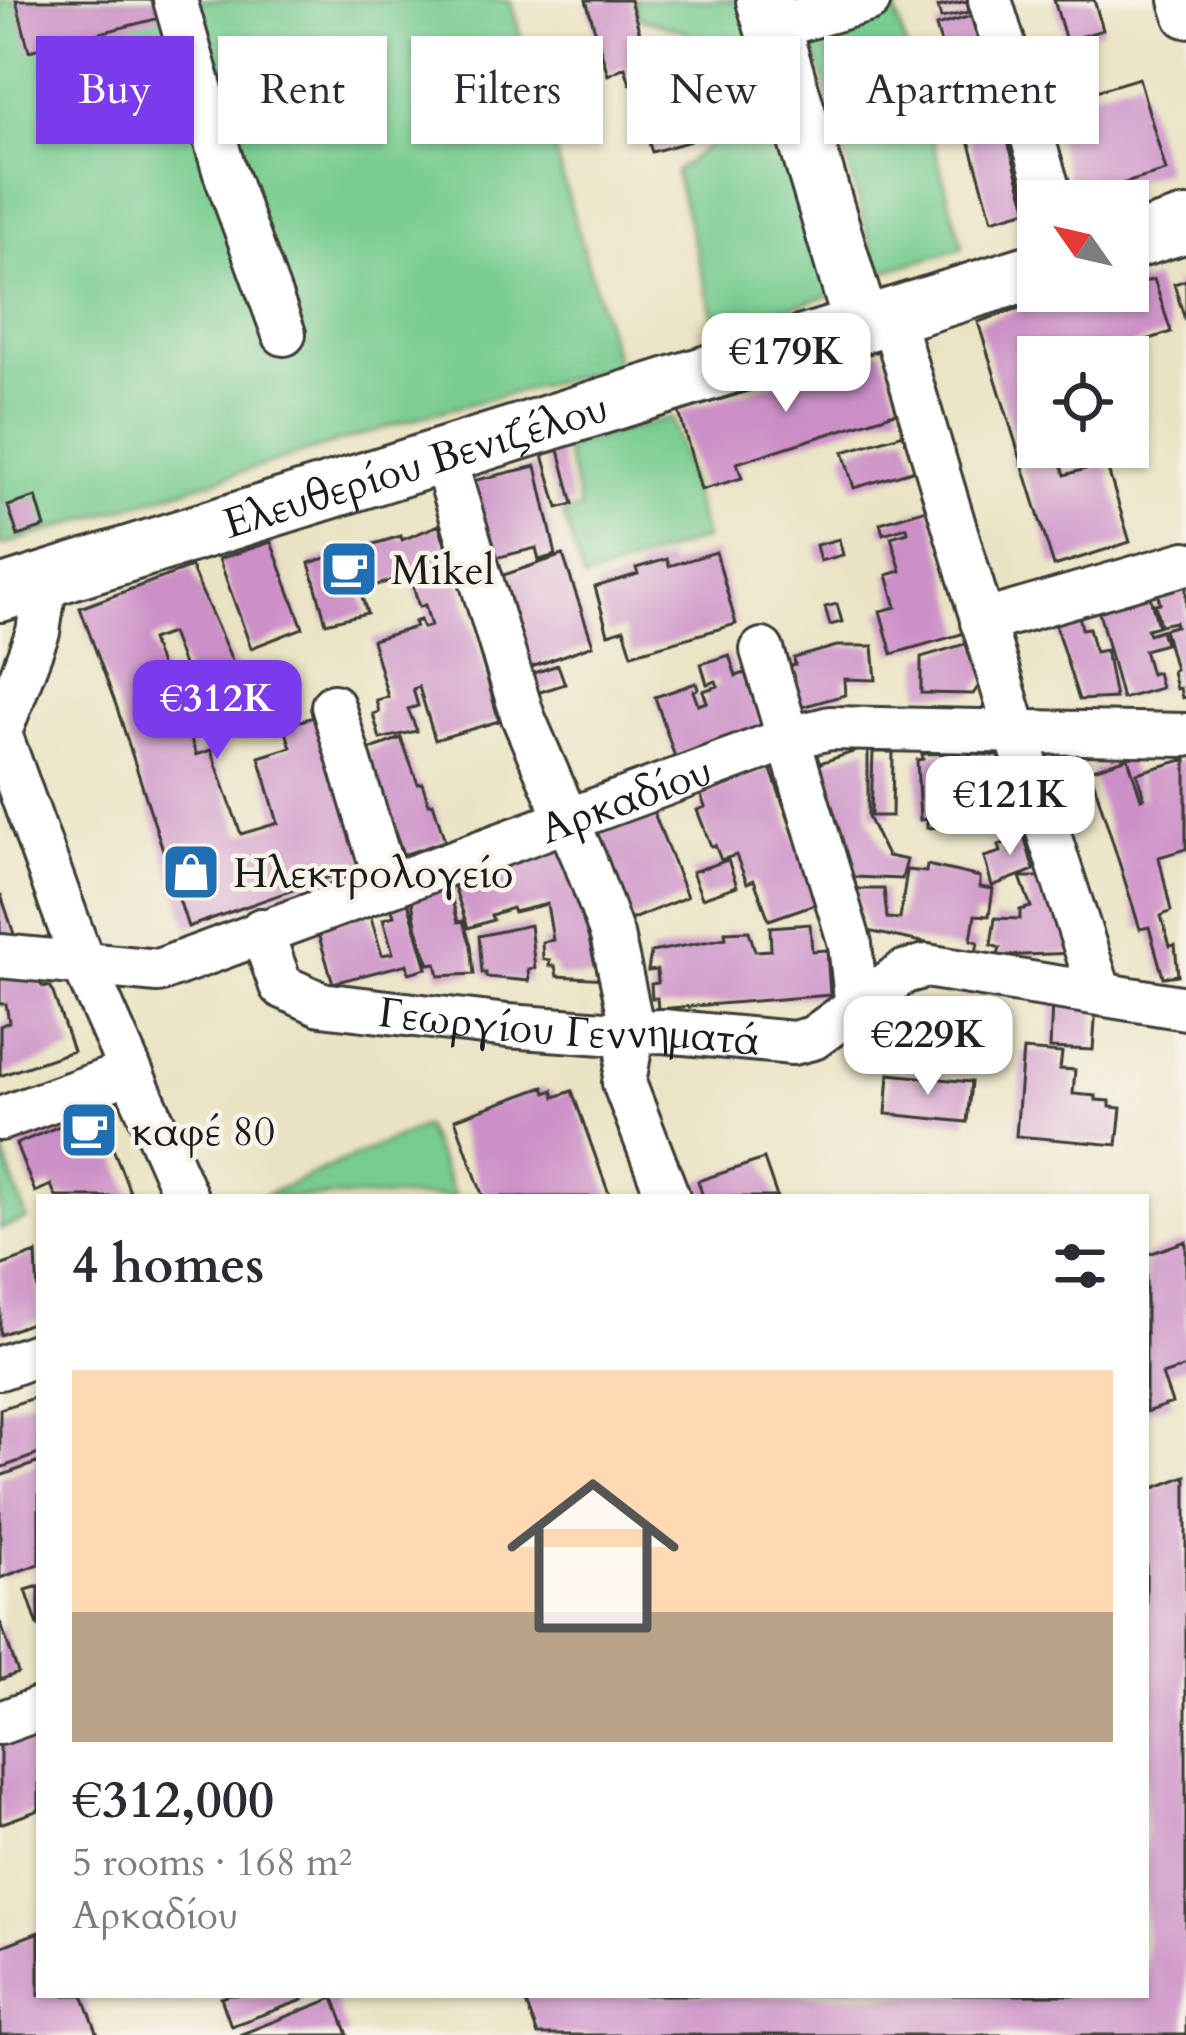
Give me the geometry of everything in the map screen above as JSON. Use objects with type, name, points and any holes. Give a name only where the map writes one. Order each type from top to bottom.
[{"type":"main road","points":[[768,14],[876,319]]},
{"type":"main road","points":[[1149,236],[1186,225]]},
{"type":"main road","name":"Ελευθερίου Βενιζέλου","points":[[23,587],[1017,276]]},
{"type":"street","points":[[175,0],[224,170],[284,334]]},
{"type":"street","points":[[768,14],[868,0]]},
{"type":"street","points":[[990,0],[1046,180]]},
{"type":"street","points":[[1181,0],[1186,16]]},
{"type":"street","points":[[876,319],[982,622],[1100,993]]},
{"type":"street","points":[[443,455],[523,717],[612,935],[632,1031],[624,1083],[667,1194]]},
{"type":"street","points":[[982,622],[1186,562]]},
{"type":"street","points":[[23,587],[38,632],[0,733],[19,846],[82,961],[185,1194]]},
{"type":"street","points":[[762,650],[850,944],[857,1008]]},
{"type":"street","points":[[333,706],[386,885]]},
{"type":"street","name":"Αρκαδίου","points":[[0,956],[158,971],[790,738],[848,726],[1186,735]]},
{"type":"street","name":"Γεωργίου Γεννηματά","points":[[261,930],[281,986],[321,1004],[508,1026],[793,1043],[813,1038],[914,968]]},
{"type":"street","points":[[850,944],[914,968],[1186,1008]]},
{"type":"street","points":[[0,1119],[130,1072]]},
{"type":"street","points":[[0,1368],[36,1355]]},
{"type":"street","points":[[0,1723],[36,1709]]},
{"type":"green space","points":[[0,0],[510,0],[521,36],[411,36],[411,144],[552,144],[618,366],[427,415],[0,546]]},
{"type":"green space","points":[[634,0],[752,0],[762,36],[687,36],[686,31],[639,18]]},
{"type":"green space","points":[[895,9],[903,36],[824,36],[824,82],[810,33]]},
{"type":"green space","points":[[711,144],[793,144],[835,294],[717,329],[675,172]]},
{"type":"green space","points":[[842,144],[933,144],[963,248],[879,273]]},
{"type":"green space","points":[[672,417],[705,538],[584,580],[563,513],[581,509],[565,448]]},
{"type":"green space","points":[[424,1126],[454,1194],[268,1194]]},
{"type":"green space","points":[[0,1144],[27,1219],[0,1229]]},
{"type":"building","points":[[16,0],[160,0],[164,17],[89,36],[36,36],[36,49],[29,51]]},
{"type":"building","points":[[586,0],[630,0],[641,36],[627,36],[627,74],[625,67],[608,75],[603,36],[597,36]]},
{"type":"building","points":[[1054,0],[1094,0],[1103,30],[1065,36]]},
{"type":"building","points":[[967,1],[969,12],[941,18],[938,7]]},
{"type":"building","points":[[971,16],[977,36],[939,36],[936,26]]},
{"type":"building","points":[[1139,78],[1166,171],[1135,180],[1069,180],[1058,144],[1099,144],[1099,90]]},
{"type":"building","points":[[649,144],[680,144],[652,152]]},
{"type":"building","points":[[970,144],[1009,144],[1019,180],[1017,213],[992,220]]},
{"type":"building","points":[[1154,279],[1171,332],[1149,339],[1017,336],[1017,447],[978,322],[1017,309],[1149,312],[1149,281]]},
{"type":"building","points":[[1186,280],[1186,320],[1185,320],[1174,284]]},
{"type":"building","points":[[882,350],[901,411],[737,463],[742,478],[701,490],[679,412]]},
{"type":"building","points":[[907,433],[919,469],[854,488],[843,452]]},
{"type":"building","points":[[559,450],[573,504],[558,508],[543,455]]},
{"type":"building","points":[[536,466],[556,555],[539,560],[536,548],[491,559],[468,482]]},
{"type":"building","points":[[1023,468],[1063,468],[1065,475],[1108,468],[1130,542],[1054,566]]},
{"type":"building","points":[[36,497],[45,527],[18,536],[8,506]]},
{"type":"building","points":[[930,508],[965,633],[892,654],[880,611],[896,607],[887,575],[901,571],[891,537],[908,532],[907,527],[883,534],[880,523]]},
{"type":"building","points":[[439,525],[448,554],[452,553],[499,721],[435,740],[419,687],[413,689],[418,706],[408,709],[417,731],[380,739],[373,714],[379,712],[376,700],[388,697],[372,640],[416,627],[414,622],[420,620],[423,628],[431,626],[425,605],[419,607],[410,575],[360,590],[367,613],[326,623],[309,563],[401,536],[402,540]]},
{"type":"building","points":[[839,539],[843,555],[820,561],[816,545]]},
{"type":"building","points":[[271,542],[303,628],[251,648],[219,559]]},
{"type":"building","points":[[716,552],[736,624],[632,654],[624,629],[608,634],[595,587],[667,559],[669,566]]},
{"type":"building","points":[[563,555],[593,645],[529,668],[498,577]]},
{"type":"building","points":[[191,567],[238,674],[193,692],[171,633],[151,640],[168,688],[174,686],[196,755],[211,750],[241,834],[278,823],[259,757],[291,747],[284,726],[323,714],[369,863],[188,927],[80,608]]},
{"type":"building","points":[[1186,585],[1186,697],[1182,698],[1164,629],[1176,626],[1175,622],[1160,625],[1155,604],[1160,603],[1157,592]]},
{"type":"building","points":[[1149,593],[1158,626],[1147,629],[1149,634],[1161,630],[1165,644],[1144,650],[1161,688],[1122,699],[1099,612]]},
{"type":"building","points":[[1088,599],[1091,612],[1079,615],[1082,629],[1089,628],[1095,652],[1106,650],[1115,698],[1079,700],[1050,608]]},
{"type":"building","points":[[837,604],[842,622],[830,625],[825,607]]},
{"type":"building","points":[[978,640],[988,673],[973,694],[921,693],[921,657]]},
{"type":"building","points":[[837,646],[873,646],[876,680],[844,679],[845,695],[798,708],[787,667],[795,665],[794,658]]},
{"type":"building","points":[[729,655],[736,676],[745,673],[763,728],[675,757],[655,697],[696,683],[698,689],[693,691],[698,705],[707,702],[703,691],[718,686],[716,681],[707,684],[701,664]]},
{"type":"building","points":[[558,665],[565,684],[537,693],[531,674]]},
{"type":"building","points":[[401,738],[418,784],[422,783],[429,804],[433,803],[445,841],[403,855],[366,751]]},
{"type":"building","points":[[868,747],[868,817],[887,856],[907,860],[902,879],[853,877],[814,765]]},
{"type":"building","points":[[873,752],[893,752],[892,816],[871,816]]},
{"type":"building","points":[[959,753],[962,826],[927,828],[927,819],[920,820],[917,760],[923,759],[922,754]]},
{"type":"building","points":[[970,753],[999,756],[1019,820],[995,825],[996,832],[989,833],[986,813],[967,815],[966,761]]},
{"type":"building","points":[[1128,758],[1141,799],[1137,773],[1186,759],[1186,849],[1159,857],[1171,911],[1161,916],[1170,946],[1175,945],[1178,975],[1163,977],[1149,927],[1140,929],[1090,770]]},
{"type":"building","points":[[770,767],[818,903],[769,920],[754,880],[747,883],[736,855],[721,860],[697,810],[705,807],[700,793]]},
{"type":"building","points":[[652,808],[687,897],[630,920],[593,829]]},
{"type":"building","points":[[1021,825],[1034,870],[992,886],[984,857],[1001,852],[999,845],[1008,842],[1004,830]]},
{"type":"building","points":[[566,842],[595,965],[604,966],[606,979],[557,976],[555,966],[543,959],[542,942],[553,940],[547,904],[514,912],[512,908],[468,928],[451,877]]},
{"type":"building","points":[[728,860],[737,886],[702,898],[692,872]]},
{"type":"building","points":[[927,865],[980,877],[980,887],[993,889],[989,916],[975,915],[971,940],[978,942],[976,953],[867,931],[854,889],[884,889],[887,918],[900,919],[907,870],[926,872]]},
{"type":"building","points":[[1020,877],[1046,877],[1075,953],[998,956],[1000,948],[991,945],[995,918],[1020,919],[1020,910],[1031,907]]},
{"type":"building","points":[[448,885],[458,922],[463,921],[471,945],[474,974],[439,976],[436,963],[429,964],[417,929],[411,896]]},
{"type":"building","points":[[1,895],[17,943],[0,942]]},
{"type":"building","points":[[408,902],[427,968],[409,973],[407,964],[333,983],[316,927],[369,911],[382,955],[393,953],[383,919],[394,916],[391,907]]},
{"type":"building","points":[[810,924],[812,951],[827,950],[830,995],[658,1009],[657,998],[652,998],[651,984],[658,983],[657,970],[648,971],[651,952],[726,938],[725,932],[749,931],[755,951],[771,950],[770,927]]},
{"type":"building","points":[[530,925],[535,968],[528,969],[529,981],[486,977],[479,936]]},
{"type":"building","points":[[0,961],[29,965],[42,986],[51,987],[73,1051],[0,1076],[0,1026],[9,1022],[6,1004],[0,1004]]},
{"type":"building","points":[[1052,1002],[1096,1005],[1093,1050],[1050,1048]]},
{"type":"building","points":[[1023,1050],[1062,1053],[1060,1069],[1075,1070],[1073,1094],[1096,1096],[1096,1100],[1110,1101],[1110,1107],[1121,1108],[1117,1145],[1016,1136]]},
{"type":"building","points":[[889,1074],[971,1082],[967,1122],[886,1114]]},
{"type":"building","points":[[544,1087],[546,1093],[553,1090],[555,1097],[572,1091],[609,1194],[482,1194],[455,1119]]},
{"type":"building","points":[[98,1110],[131,1194],[55,1194],[51,1185],[35,1192],[16,1144]]},
{"type":"building","points":[[764,1159],[776,1194],[702,1194],[698,1181]]},
{"type":"building","points":[[1186,1241],[1186,1367],[1162,1375],[1172,1403],[1149,1411],[1149,1254]]},
{"type":"building","points":[[36,1253],[36,1321],[0,1335],[0,1266]]},
{"type":"building","points":[[36,1397],[36,1455],[0,1468],[0,1409]]},
{"type":"building","points":[[36,1463],[36,1565],[0,1578],[0,1476]]},
{"type":"building","points":[[1186,1476],[1186,2035],[538,2035],[524,1998],[1149,1998],[1149,1490]]},
{"type":"building","points":[[36,1587],[36,1620],[26,1590]]},
{"type":"building","points":[[0,1625],[18,1673],[0,1680]]},
{"type":"building","points":[[36,1724],[36,1811],[0,1824],[0,1738]]},
{"type":"building","points":[[36,1933],[36,1998],[84,1998],[98,2035],[0,2035],[0,1947]]},
{"type":"building","points":[[221,1998],[303,2000],[231,2026]]},
{"type":"building","points":[[334,1998],[348,2035],[239,2035]]},
{"type":"place","name":"Mikel","points":[[349,569]]},
{"type":"place","name":"Ηλεκτρολογείο","points":[[191,872]]},
{"type":"place","name":"καφέ 80","points":[[89,1130]]}]
